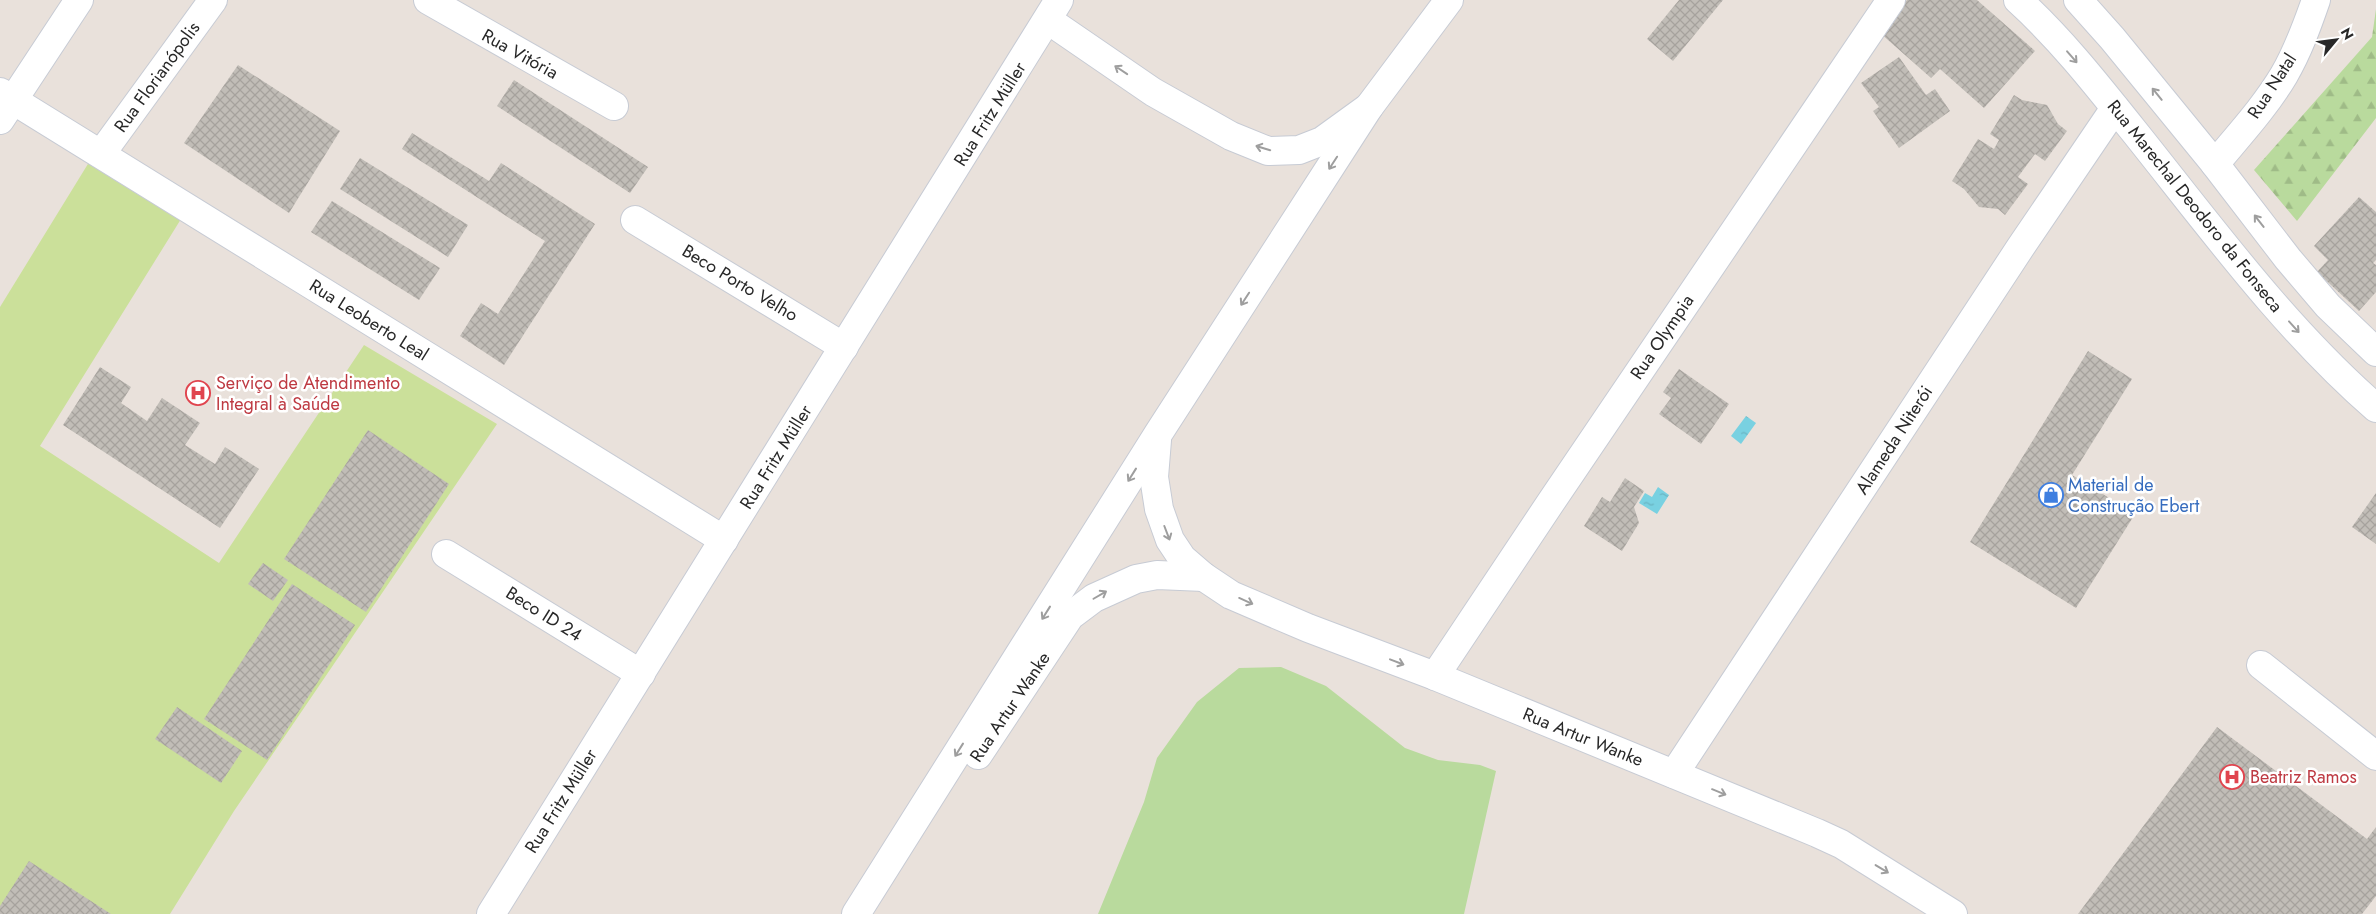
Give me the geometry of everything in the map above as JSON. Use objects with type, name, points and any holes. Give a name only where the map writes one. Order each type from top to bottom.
[{"type":"street","points":[[4,104],[79,0]]},
{"type":"street","name":"Rua Florianópolis","points":[[101,154],[213,0]]},
{"type":"street","name":"Rua Vitória","points":[[428,0],[614,106]]},
{"type":"street","points":[[1399,70],[1448,0]]},
{"type":"street","points":[[856,914],[1158,434],[1369,107],[1454,0]]},
{"type":"street","name":"Rua Olympia","points":[[1436,676],[1551,502],[1890,0]]},
{"type":"street","name":"Rua Marechal Deodoro da Fonseca","points":[[2018,0],[2052,33],[2115,108],[2262,291],[2305,340],[2376,408]]},
{"type":"street","points":[[2078,0],[2112,38],[2215,164],[2288,259],[2328,306],[2376,352]]},
{"type":"street","name":"Rua Natal","points":[[2215,164],[2259,110],[2284,75],[2305,32],[2316,0]]},
{"type":"street","points":[[1054,10],[1153,92],[1231,136],[1268,151],[1298,150],[1322,141],[1369,107]]},
{"type":"street","name":"Rua Fritz Müller","points":[[490,914],[1054,10]]},
{"type":"street","name":"Rua Leoberto Leal","points":[[4,104],[101,154],[724,540]]},
{"type":"street","name":"Alameda Niterói","points":[[1674,774],[2020,248],[2115,108]]},
{"type":"street","name":"Beco Porto Velho","points":[[635,220],[844,347]]},
{"type":"street","points":[[2262,291],[2288,259]]},
{"type":"street","name":"Rua Artur Wanke","points":[[1158,434],[1154,477],[1159,510],[1170,540],[1182,558],[1204,577],[1231,595],[1308,628],[1436,676],[1767,811],[1841,844],[1953,914]]},
{"type":"street","name":"Beco ID 24","points":[[446,554],[641,674]]},
{"type":"street","name":"Rua Artur Wanke","points":[[865,914],[903,865],[1070,616],[1094,598],[1136,579],[1157,575],[1204,577]]},
{"type":"street","points":[[2261,665],[2376,756]]},
{"type":"green space","points":[[2376,9],[2376,118],[2297,221],[2254,170],[2372,37]]},
{"type":"green space","points":[[91,159],[181,219],[40,446],[219,563],[364,345],[497,424],[234,811],[170,914],[0,914],[0,307]]},
{"type":"green space","points":[[1281,667],[1326,686],[1405,748],[1438,760],[1480,765],[1496,771],[1464,914],[1098,914],[1144,802],[1157,758],[1197,702],[1239,668]]},
{"type":"water","points":[[1746,416],[1756,423],[1741,444],[1731,436]]},
{"type":"water","points":[[1658,487],[1669,495],[1657,514],[1639,503],[1645,493],[1652,497]]},
{"type":"building","points":[[1679,0],[1723,0],[1673,61],[1647,39]]},
{"type":"building","points":[[1907,0],[1977,0],[2035,51],[1984,108],[1940,69],[1931,78],[1879,32]]},
{"type":"building","points":[[1899,57],[1926,95],[1935,89],[1950,111],[1899,148],[1873,111],[1879,107],[1861,83]]},
{"type":"building","points":[[238,65],[340,131],[289,213],[184,143]]},
{"type":"building","points":[[514,80],[648,167],[630,193],[497,106]]},
{"type":"building","points":[[2014,95],[2022,100],[2047,105],[2058,124],[2067,131],[2045,161],[2035,154],[2018,177],[2028,184],[2005,215],[1998,209],[1979,207],[1964,189],[1952,181],[1978,139],[1994,149],[1999,140],[1990,134]]},
{"type":"building","points":[[412,133],[489,181],[501,163],[595,224],[504,365],[460,336],[481,303],[498,314],[545,241],[402,149]]},
{"type":"building","points":[[360,158],[468,225],[448,257],[340,189]]},
{"type":"building","points":[[2359,197],[2376,212],[2376,260],[2373,263],[2376,265],[2376,292],[2359,311],[2317,272],[2328,260],[2314,246]]},
{"type":"building","points":[[332,201],[440,268],[419,300],[311,232]]},
{"type":"building","name":"Material de Construção Ebert","points":[[2088,351],[2132,379],[2072,475],[2135,514],[2076,608],[1970,542]]},
{"type":"building","points":[[100,367],[131,387],[121,403],[147,421],[162,398],[200,423],[185,445],[215,464],[225,447],[259,469],[220,528],[63,425]]},
{"type":"building","points":[[1679,369],[1729,404],[1701,444],[1659,414],[1671,398],[1663,392]]},
{"type":"building","points":[[368,430],[449,484],[366,612],[284,559]]},
{"type":"building","points":[[1625,478],[1644,491],[1634,507],[1639,523],[1622,551],[1584,526],[1602,497],[1610,502]]},
{"type":"building","points":[[2376,493],[2376,544],[2352,527]]},
{"type":"building","points":[[263,563],[288,580],[273,601],[248,584]]},
{"type":"building","points":[[292,584],[355,625],[267,760],[204,719]]},
{"type":"building","points":[[177,707],[242,751],[221,783],[155,739]]},
{"type":"building","name":"Beatriz Ramos","points":[[2217,727],[2367,839],[2376,827],[2376,896],[2362,914],[2078,914]]},
{"type":"building","points":[[29,861],[111,914],[0,914],[0,906]]},
{"type":"place","name":"Serviço de Atendimento Integral à Saúde","points":[[198,393]]},
{"type":"place","name":"Material de Construção Ebert","points":[[2051,495]]},
{"type":"place","name":"Beatriz Ramos","points":[[2232,777]]}]
